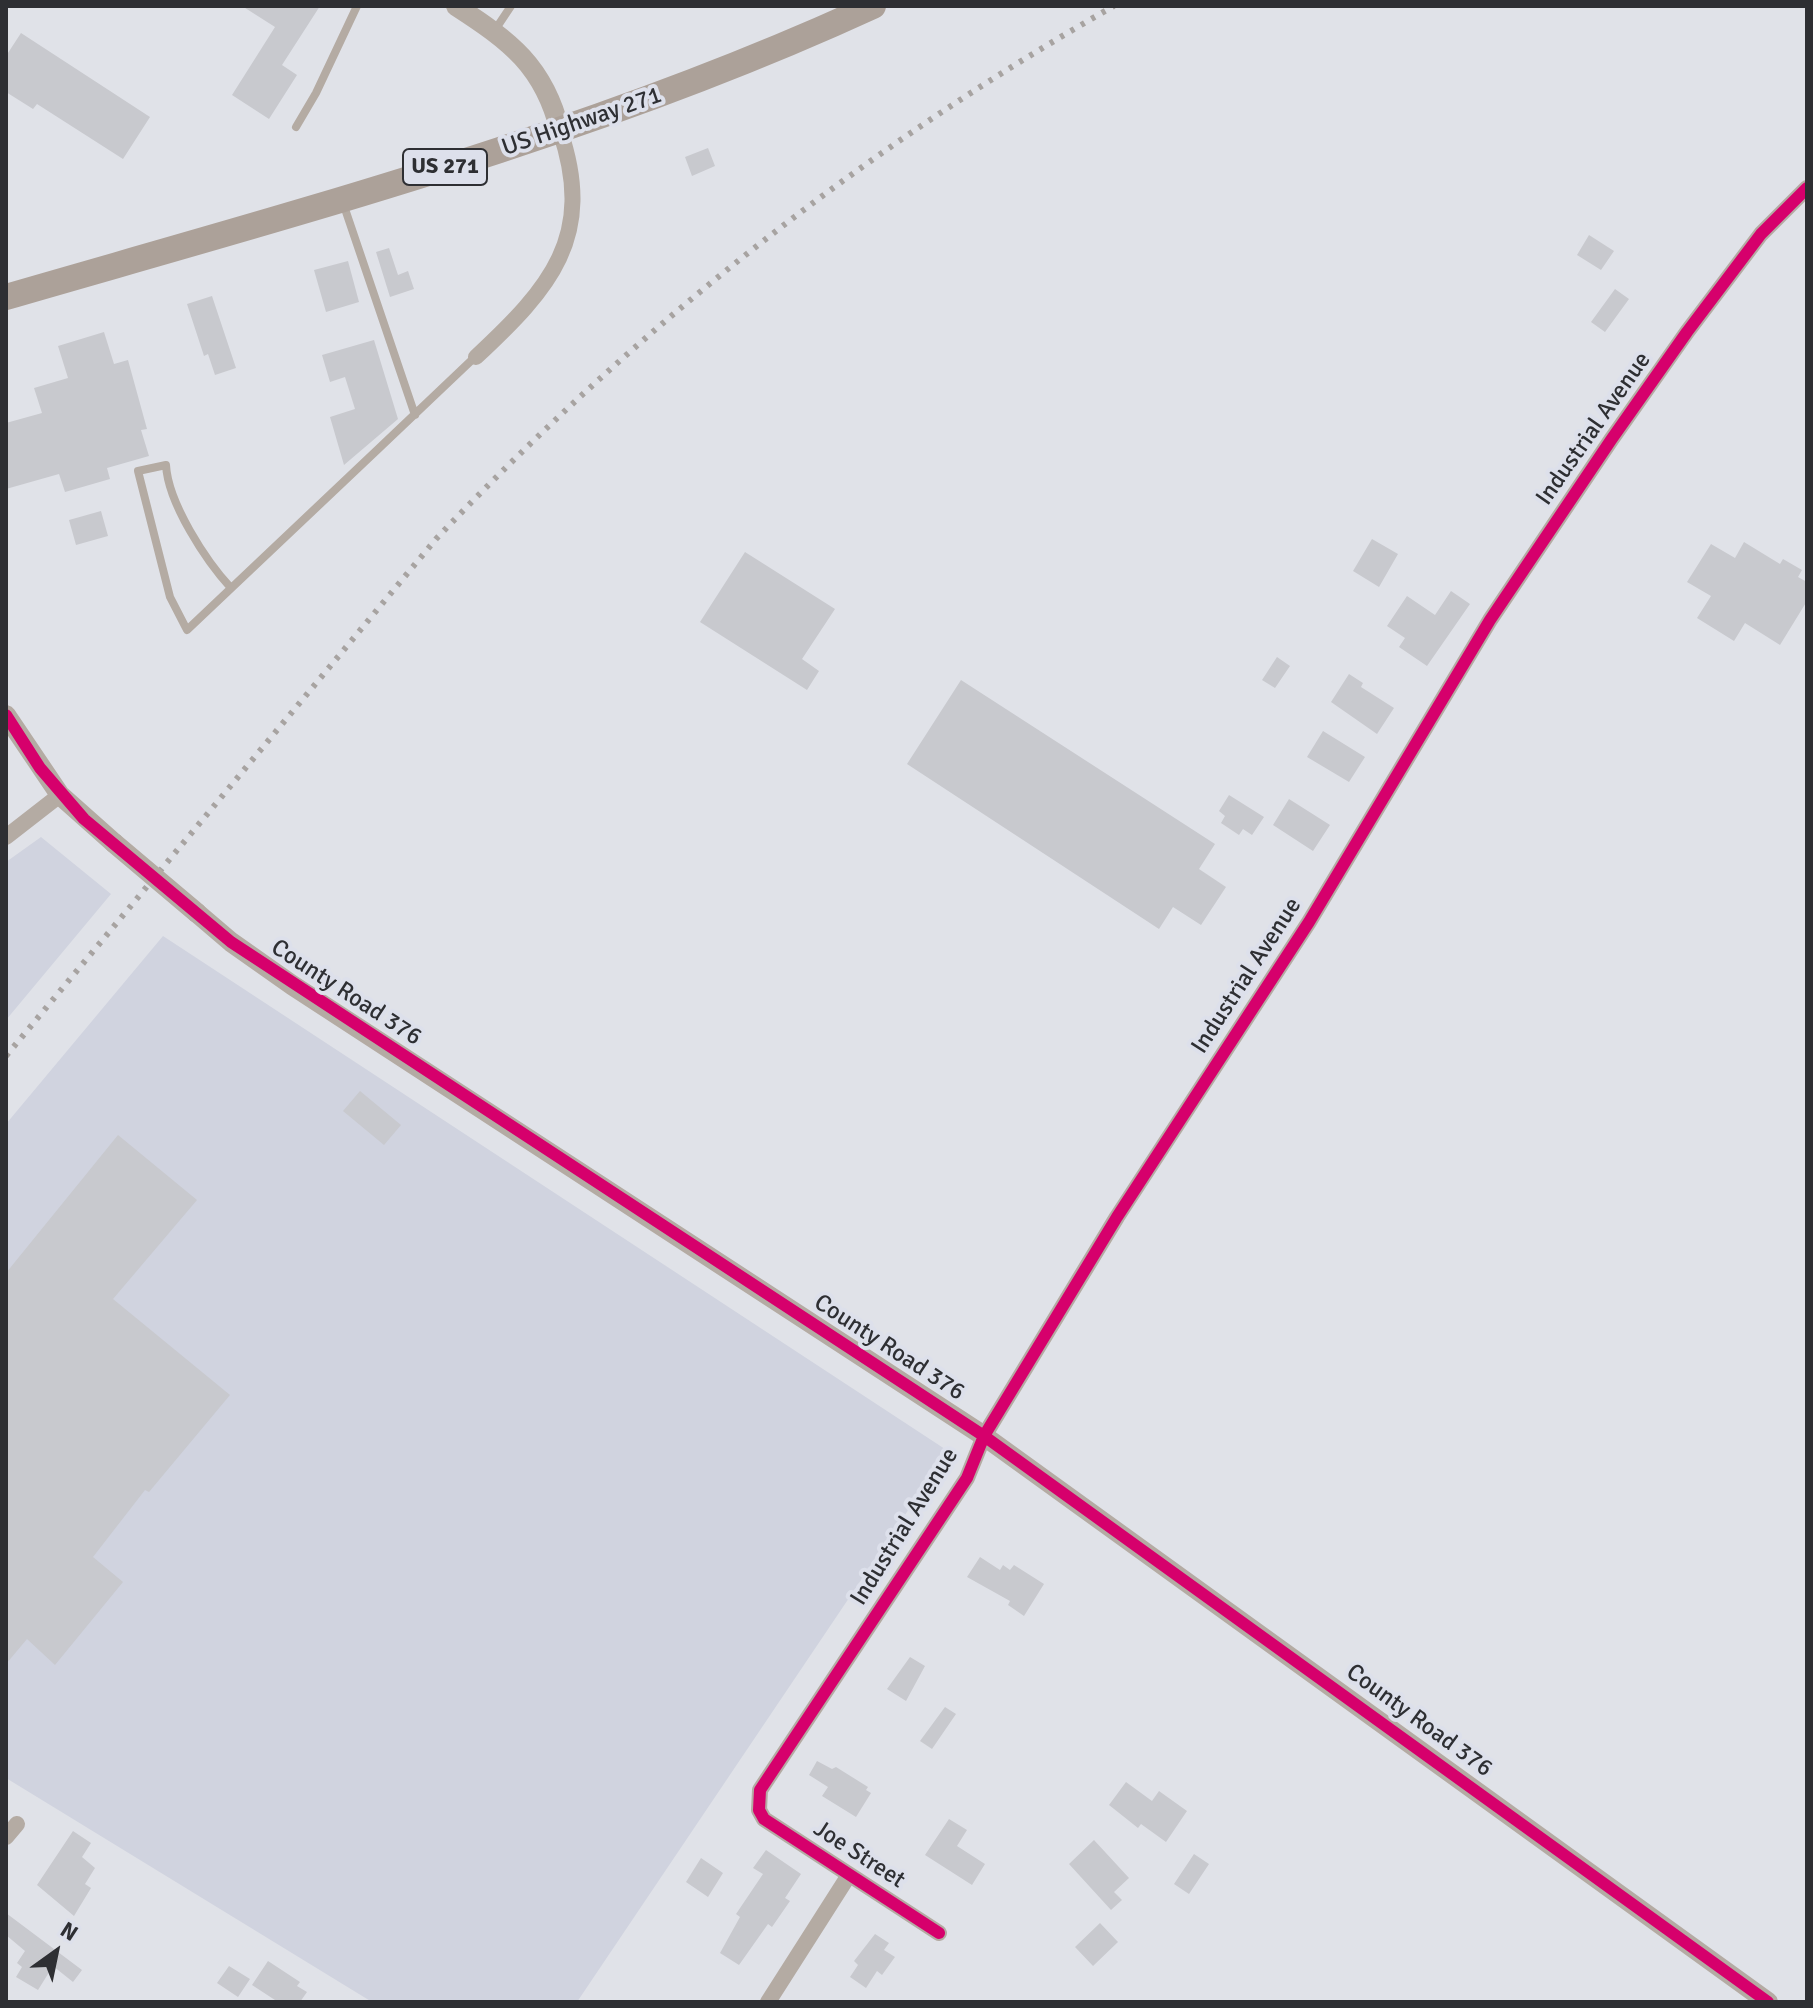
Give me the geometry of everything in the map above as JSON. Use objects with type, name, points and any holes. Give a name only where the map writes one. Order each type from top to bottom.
[{"type":"main road","name":"US Highway 271","points":[[6,297],[342,200],[560,131],[734,67],[873,6]]},
{"type":"street","points":[[456,6],[494,31],[532,67],[548,95],[569,158],[574,193],[571,220],[553,272],[525,311],[476,357]]},
{"type":"street","name":"Industrial Avenue","points":[[759,1810],[764,1783],[967,1478],[984,1436],[1117,1217],[1309,922],[1490,620],[1687,332],[1761,234],[1807,188]]},
{"type":"street","name":"County Road 376","points":[[6,715],[60,795],[231,942],[292,985],[984,1436],[1768,2002]]},
{"type":"street","points":[[6,837],[60,795]]},
{"type":"street","name":"Joe Street","points":[[759,1810],[776,1829],[939,1933]]},
{"type":"street","points":[[768,2002],[849,1875]]},
{"type":"lane","points":[[296,127],[316,93],[357,6]]},
{"type":"lane","points":[[494,31],[511,6]]},
{"type":"lane","points":[[342,200],[415,415]]},
{"type":"lane","points":[[231,588],[209,564],[172,492],[166,465],[138,471],[170,597],[187,630],[476,357]]},
{"type":"shaded area","points":[[41,837],[111,894],[6,1020],[6,862]]},
{"type":"shaded area","points":[[163,936],[948,1451],[577,2002],[372,2002],[6,1778],[6,1124]]},
{"type":"building","points":[[242,6],[320,6],[282,65],[297,75],[269,119],[232,95],[275,27]]},
{"type":"building","points":[[21,33],[150,117],[123,159],[37,104],[33,109],[6,92],[6,56]]},
{"type":"building","points":[[708,148],[715,166],[692,176],[685,157]]},
{"type":"building","points":[[1589,235],[1614,251],[1601,270],[1577,255]]},
{"type":"building","points":[[389,248],[398,275],[408,271],[414,289],[390,297],[376,252]]},
{"type":"building","points":[[348,261],[359,302],[326,312],[314,270]]},
{"type":"building","points":[[1615,289],[1629,299],[1605,332],[1591,322]]},
{"type":"building","points":[[212,296],[236,368],[215,375],[208,354],[204,356],[187,304]]},
{"type":"building","points":[[104,332],[114,364],[128,360],[147,429],[141,430],[149,456],[107,468],[110,479],[65,492],[59,474],[6,489],[6,423],[42,413],[34,388],[68,378],[58,346]]},
{"type":"building","points":[[374,340],[398,419],[344,465],[330,417],[355,409],[345,377],[330,382],[322,355]]},
{"type":"building","points":[[101,511],[108,536],[76,545],[69,520]]},
{"type":"building","points":[[1372,539],[1398,554],[1379,587],[1353,571]]},
{"type":"building","points":[[1744,542],[1780,564],[1783,559],[1802,570],[1798,577],[1807,582],[1807,601],[1780,645],[1745,623],[1734,641],[1697,618],[1711,596],[1687,582],[1711,544],[1735,558]]},
{"type":"building","points":[[745,552],[835,609],[802,659],[819,671],[807,690],[700,622]]},
{"type":"building","points":[[1451,591],[1470,604],[1427,666],[1399,647],[1405,638],[1387,626],[1407,596],[1435,615]]},
{"type":"building","points":[[1277,657],[1290,666],[1275,688],[1262,680]]},
{"type":"building","points":[[1349,674],[1363,683],[1361,687],[1394,708],[1377,734],[1331,702]]},
{"type":"building","points":[[961,680],[1215,844],[1199,869],[1226,887],[1201,925],[1173,907],[1159,929],[907,764]]},
{"type":"building","points":[[1323,731],[1365,757],[1349,782],[1307,757]]},
{"type":"building","points":[[1229,795],[1264,817],[1252,835],[1243,829],[1239,835],[1221,823],[1225,816],[1219,811]]},
{"type":"building","points":[[1289,799],[1330,825],[1313,851],[1273,825]]},
{"type":"building","points":[[360,1091],[401,1125],[384,1145],[343,1111]]},
{"type":"building","points":[[118,1135],[197,1200],[113,1299],[230,1395],[149,1492],[145,1490],[93,1557],[123,1582],[55,1665],[27,1639],[6,1664],[6,1273]]},
{"type":"building","points":[[980,1557],[1000,1570],[1003,1565],[1010,1570],[1014,1565],[1044,1584],[1024,1616],[1008,1605],[1010,1601],[967,1577]]},
{"type":"building","points":[[910,1657],[925,1666],[906,1701],[887,1689]]},
{"type":"building","points":[[945,1707],[956,1714],[932,1749],[920,1741]]},
{"type":"building","points":[[817,1761],[832,1769],[836,1767],[868,1787],[866,1790],[871,1793],[856,1817],[822,1796],[828,1787],[809,1775]]},
{"type":"building","points":[[1126,1782],[1152,1801],[1159,1791],[1187,1811],[1166,1842],[1141,1824],[1138,1828],[1109,1805]]},
{"type":"building","points":[[949,1819],[967,1830],[957,1846],[985,1864],[972,1885],[925,1855]]},
{"type":"building","points":[[73,1831],[91,1843],[82,1857],[95,1868],[85,1884],[91,1888],[74,1916],[37,1885]]},
{"type":"building","points":[[1094,1840],[1129,1878],[1114,1892],[1122,1900],[1111,1910],[1069,1864]]},
{"type":"building","points":[[766,1850],[801,1874],[785,1898],[790,1901],[772,1927],[768,1924],[739,1965],[720,1953],[740,1917],[736,1914],[763,1874],[753,1868]]},
{"type":"building","points":[[1194,1854],[1209,1864],[1189,1894],[1174,1884]]},
{"type":"building","points":[[701,1858],[723,1873],[708,1897],[686,1882]]},
{"type":"building","points":[[6,1913],[82,1970],[73,1982],[53,1966],[38,1990],[16,1977],[22,1967],[17,1963],[25,1951],[6,1935]]},
{"type":"building","points":[[1100,1923],[1118,1942],[1093,1966],[1075,1947]]},
{"type":"building","points":[[875,1934],[889,1943],[884,1950],[895,1957],[882,1975],[877,1971],[866,1988],[850,1977],[858,1965],[854,1961]]},
{"type":"building","points":[[268,1961],[300,1982],[297,1986],[307,1992],[300,2002],[278,2002],[252,1985]]},
{"type":"building","points":[[229,1966],[250,1979],[238,1997],[217,1983]]},
{"type":"railway","points":[[6,1056],[436,539],[590,387],[755,247],[841,182],[1021,61],[1114,6]]},
{"type":"cycle path","points":[[939,1933],[764,1819],[759,1810],[760,1790],[967,1478],[984,1436],[1117,1217],[1309,922],[1490,620],[1687,332],[1761,234],[1807,188]]},
{"type":"cycle path","points":[[6,715],[40,768],[84,819],[231,942],[984,1436],[1768,2002]]}]
